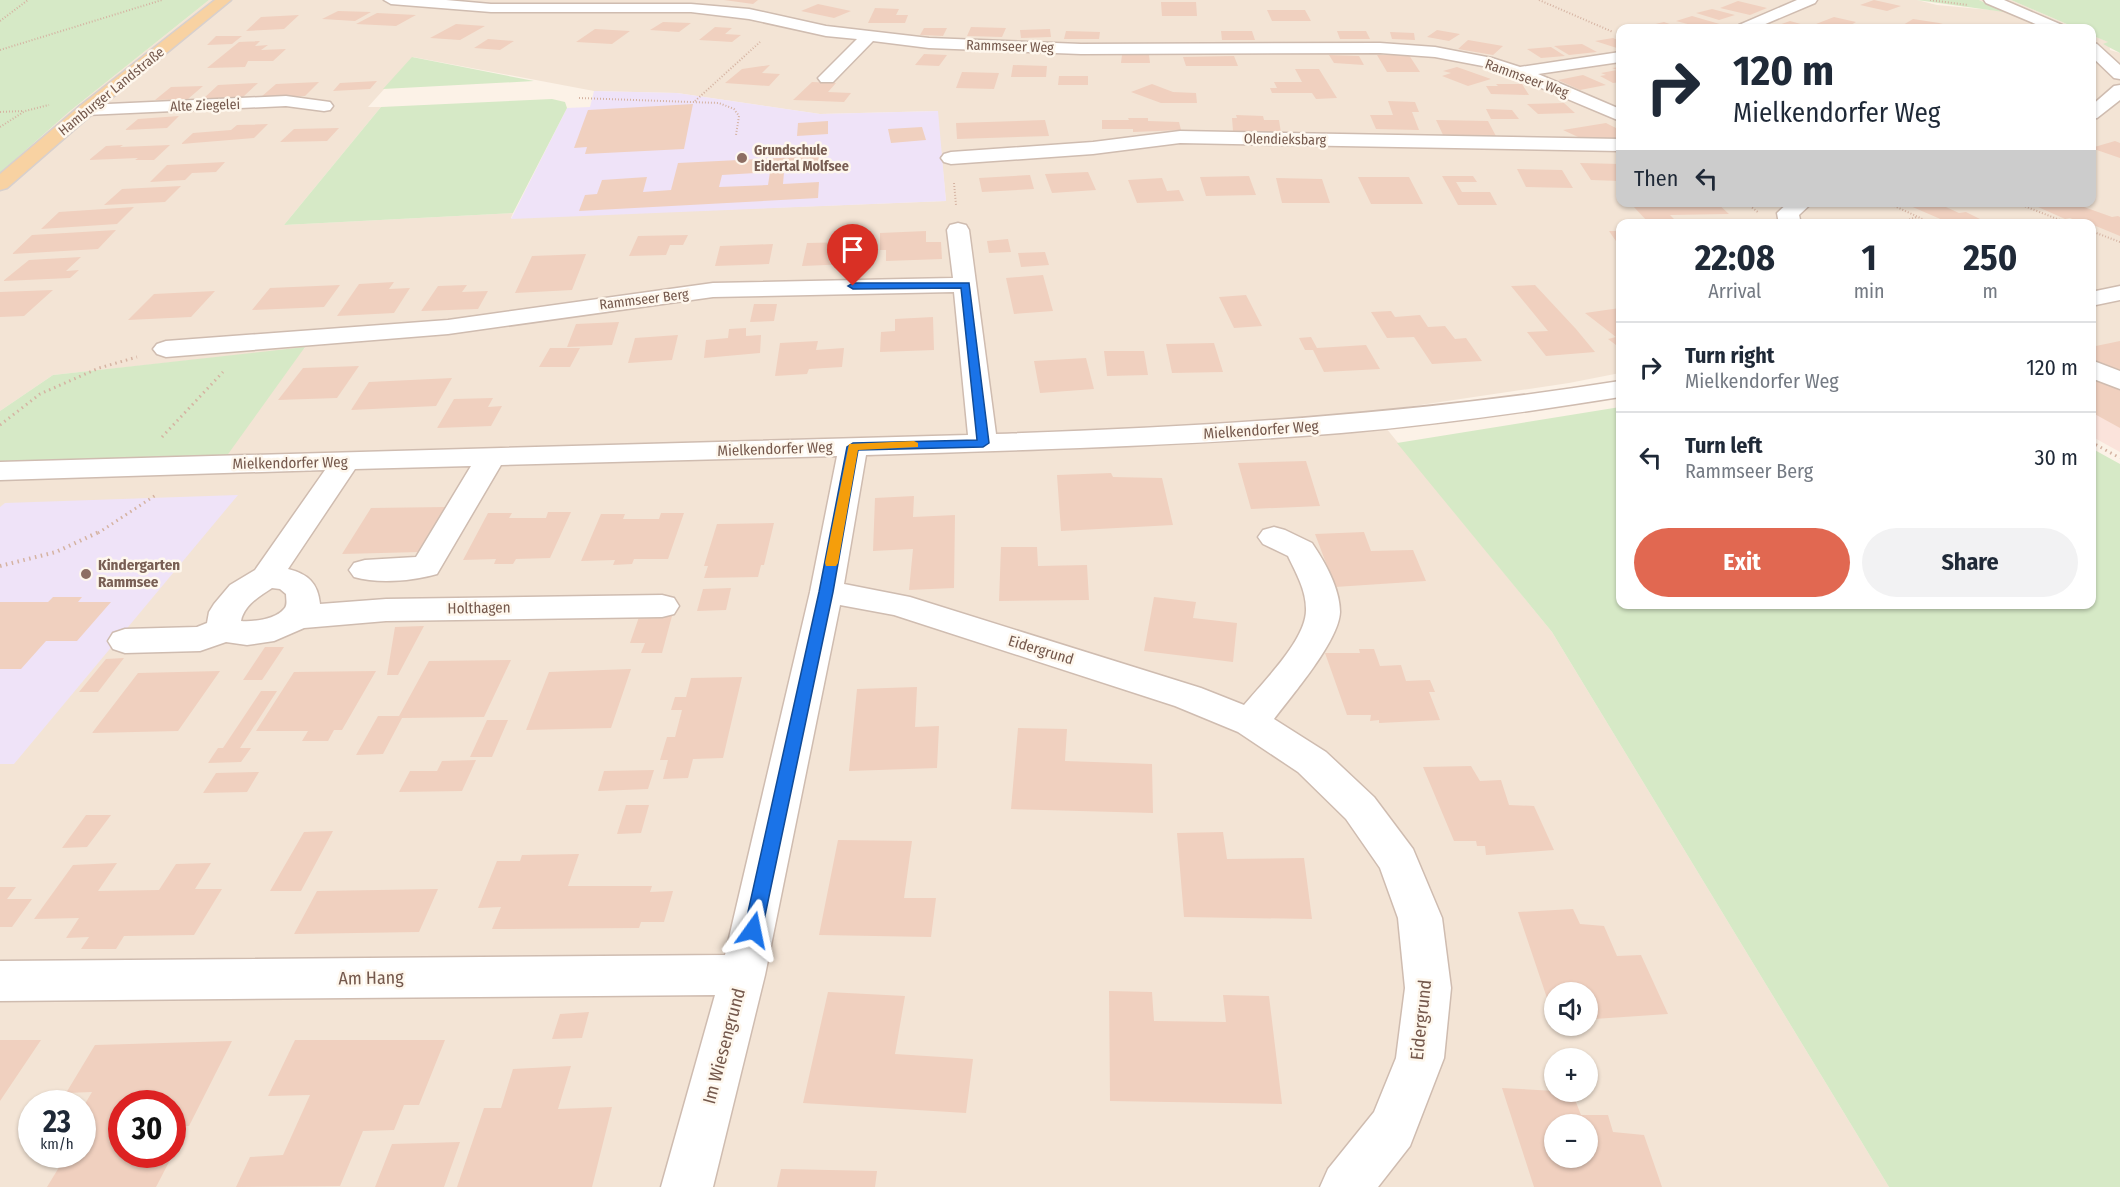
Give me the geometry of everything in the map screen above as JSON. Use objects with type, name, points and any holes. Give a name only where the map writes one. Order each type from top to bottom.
[{"type":"main road","name":"Hamburger Landstraße","points":[[0,184],[86,110],[224,0]]},
{"type":"street","name":"Rammseer Weg","points":[[391,0],[481,8],[533,4],[691,8],[749,14],[868,37],[929,43],[1081,49],[1402,49],[1469,58],[1519,72],[1616,114]]},
{"type":"street","points":[[1753,24],[1810,0]]},
{"type":"street","points":[[1991,0],[2048,24]]},
{"type":"street","points":[[827,78],[868,37]]},
{"type":"street","points":[[2096,52],[2120,74]]},
{"type":"street","points":[[1519,72],[1616,58]]},
{"type":"street","points":[[2096,110],[2120,90]]},
{"type":"street","name":"Alte Ziegelei","points":[[86,110],[286,102],[324,105]]},
{"type":"street","name":"Olendieksbarg","points":[[951,158],[1093,148],[1180,136],[1616,145]]},
{"type":"street","points":[[958,230],[983,443]]},
{"type":"street","name":"Rammseer Berg","points":[[166,349],[448,327],[713,290],[965,285]]},
{"type":"street","points":[[2096,298],[2120,293]]},
{"type":"street","points":[[2096,370],[2120,381]]},
{"type":"street","name":"Mielkendorfer Weg","points":[[0,471],[853,447],[1240,433],[1505,407],[1616,390]]},
{"type":"street","name":"Im Wiesengrund","points":[[687,1187],[743,975],[826,592],[853,447]]},
{"type":"street","points":[[365,570],[426,567],[491,457]]},
{"type":"street","points":[[223,630],[226,612],[242,593],[266,577],[346,461]]},
{"type":"street","points":[[1251,722],[1314,638],[1324,616],[1319,591],[1301,549],[1274,537]]},
{"type":"street","points":[[266,577],[289,580],[302,591],[303,605],[297,617]]},
{"type":"street","name":"Eidergrund","points":[[826,592],[898,605],[1188,697],[1251,722],[1312,762],[1360,808],[1398,861],[1420,918],[1428,988],[1420,1058],[1392,1130],[1346,1187]]},
{"type":"street","name":"Holthagen","points":[[125,641],[200,639],[223,630],[247,633],[274,629],[297,617],[386,610],[663,606]]},
{"type":"street","name":"Am Hang","points":[[0,981],[743,975]]},
{"type":"path","points":[[0,21],[28,0]]},
{"type":"path","points":[[0,50],[162,0]]},
{"type":"path","points":[[1539,0],[1616,33]]},
{"type":"path","points":[[694,101],[782,21]]},
{"type":"path","points":[[579,98],[694,101],[719,104],[734,109],[740,116],[736,135]]},
{"type":"path","points":[[0,127],[25,111]]},
{"type":"path","points":[[1897,207],[1922,219]]},
{"type":"path","points":[[2027,207],[2057,219]]},
{"type":"path","points":[[1911,219],[1918,217]]},
{"type":"path","points":[[2096,233],[2120,242]]},
{"type":"path","points":[[135,466],[252,341]]},
{"type":"path","points":[[0,425],[40,394],[99,368],[166,349]]},
{"type":"path","points":[[2096,445],[2120,458]]},
{"type":"path","points":[[0,566],[56,552],[105,529],[154,498],[183,465]]},
{"type":"shaded area","points":[[209,0],[1917,0],[1937,5],[2001,11],[1979,0],[2011,0],[2067,24],[1616,24],[1616,207],[2096,207],[2096,37],[2109,42],[2110,50],[2120,53],[2120,375],[2096,363],[2096,219],[1616,219],[1616,374],[1569,383],[1373,412],[1552,632],[1889,1187],[0,1187],[0,463],[305,348],[53,375],[0,411],[0,173],[70,111]],"holes":[[[413,57],[594,91],[677,93],[820,114],[937,111],[946,201],[511,218],[513,213],[284,225],[381,107],[368,107]]]},
{"type":"shaded area","name":"Grundschule Eidertal Molfsee","points":[[594,91],[677,93],[820,114],[938,111],[946,201],[511,219],[567,108],[590,107]]},
{"type":"shaded area","points":[[2096,364],[2120,376],[2120,452],[2096,439]]},
{"type":"shaded area","name":"Kindergarten Rammsee","points":[[238,495],[14,764],[0,764],[0,507],[5,503]]},
{"type":"green space","points":[[0,0],[209,0],[70,111],[0,173]]},
{"type":"green space","points":[[1917,0],[1979,0],[2004,12]]},
{"type":"green space","points":[[2011,0],[2120,0],[2120,53],[2103,44],[2108,42],[2096,37],[2096,24],[2067,24]]},
{"type":"green space","points":[[412,57],[534,81],[383,89]]},
{"type":"green space","points":[[552,99],[565,102],[567,108],[513,213],[284,225],[381,107]]},
{"type":"green space","points":[[305,347],[226,457],[0,463],[0,411],[53,375]]},
{"type":"green space","points":[[1616,408],[1616,609],[2096,609],[2096,451],[2120,464],[2120,1187],[1889,1187],[1552,632],[1397,443]]},
{"type":"building","points":[[724,0],[758,0],[753,4]]},
{"type":"building","points":[[1874,0],[1901,6],[1887,11],[1860,5]]},
{"type":"building","points":[[1738,1],[1767,8],[1750,15],[1720,8]]},
{"type":"building","points":[[1161,2],[1196,2],[1197,16],[1162,16]]},
{"type":"building","points":[[818,4],[851,11],[834,18],[801,11]]},
{"type":"building","points":[[875,8],[899,9],[896,15],[908,15],[905,23],[868,23]]},
{"type":"building","points":[[1712,9],[1735,15],[1719,20],[1696,13]]},
{"type":"building","points":[[1267,10],[1305,10],[1311,21],[1272,21]]},
{"type":"building","points":[[338,11],[371,12],[355,21],[322,19]]},
{"type":"building","points":[[377,13],[416,15],[396,26],[356,24]]},
{"type":"building","points":[[299,15],[284,29],[246,31],[261,17]]},
{"type":"building","points":[[1692,16],[1720,24],[1688,24],[1676,21]]},
{"type":"building","points":[[1834,17],[1856,22],[1853,24],[1816,24]]},
{"type":"building","points":[[1913,19],[1943,24],[1905,24]]},
{"type":"building","points":[[1790,21],[1801,24],[1782,24]]},
{"type":"building","points":[[663,22],[691,23],[679,32],[650,30]]},
{"type":"building","points":[[456,24],[485,26],[460,40],[430,38]]},
{"type":"building","points":[[715,27],[732,28],[725,34],[741,35],[732,42],[699,40]]},
{"type":"building","points":[[971,27],[1006,28],[1002,37],[967,36]]},
{"type":"building","points":[[924,28],[947,28],[943,36],[920,35]]},
{"type":"building","points":[[595,29],[630,31],[612,44],[576,42]]},
{"type":"building","points":[[1050,29],[1051,37],[1021,38],[1020,30]]},
{"type":"building","points":[[1437,30],[1460,34],[1449,41],[1427,37]]},
{"type":"building","points":[[1066,31],[1100,32],[1099,39],[1064,39]]},
{"type":"building","points":[[1221,31],[1252,31],[1255,40],[1222,40]]},
{"type":"building","points":[[1337,31],[1366,31],[1370,39],[1340,39]]},
{"type":"building","points":[[1390,32],[1414,33],[1415,40],[1392,39]]},
{"type":"building","points":[[216,36],[242,36],[232,44],[207,45]]},
{"type":"building","points":[[1613,38],[1616,39],[1616,48],[1595,41]]},
{"type":"building","points":[[488,39],[514,41],[500,50],[474,48]]},
{"type":"building","points":[[1468,40],[1503,46],[1493,55],[1458,49]]},
{"type":"building","points":[[260,41],[255,46],[268,45],[261,50],[286,49],[273,61],[248,61],[245,67],[207,68],[239,42]]},
{"type":"building","points":[[1582,44],[1597,52],[1569,55],[1554,46]]},
{"type":"building","points":[[1551,47],[1565,56],[1541,58],[1527,49]]},
{"type":"building","points":[[924,54],[947,55],[939,66],[915,65]]},
{"type":"building","points":[[1122,55],[1149,55],[1150,63],[1121,63]]},
{"type":"building","points":[[1329,55],[1359,56],[1364,65],[1334,63]]},
{"type":"building","points":[[1377,55],[1409,55],[1420,72],[1387,72]]},
{"type":"building","points":[[1234,56],[1238,66],[1186,66],[1183,57]]},
{"type":"building","points":[[770,65],[762,73],[780,74],[769,86],[725,83],[742,69]]},
{"type":"building","points":[[1013,65],[1047,66],[1046,77],[1011,77]]},
{"type":"building","points":[[1457,67],[1491,79],[1468,86],[1442,76],[1451,73],[1443,71]]},
{"type":"building","points":[[1295,69],[1319,69],[1337,98],[1316,99],[1312,93],[1272,93],[1270,88],[1277,88],[1274,82],[1302,82]]},
{"type":"building","points":[[1616,70],[1616,83],[1600,76],[1606,75],[1601,73]]},
{"type":"building","points":[[962,72],[999,73],[994,89],[956,88]]},
{"type":"building","points":[[1583,75],[1606,85],[1580,90],[1558,80]]},
{"type":"building","points":[[1059,76],[1088,76],[1088,85],[1058,85]]},
{"type":"building","points":[[377,81],[370,89],[333,91],[340,83]]},
{"type":"building","points":[[319,82],[305,96],[261,97],[276,84]]},
{"type":"building","points":[[812,82],[836,83],[828,92],[851,93],[844,102],[793,100]]},
{"type":"building","points":[[258,83],[243,97],[203,99],[218,85]]},
{"type":"building","points":[[1152,84],[1173,92],[1196,93],[1197,103],[1161,103],[1131,92]]},
{"type":"building","points":[[1496,84],[1522,84],[1529,95],[1491,94],[1486,86],[1498,86]]},
{"type":"building","points":[[203,86],[188,99],[155,100],[171,87]]},
{"type":"building","points":[[1388,101],[1415,102],[1419,112],[1412,112],[1419,130],[1376,129],[1370,115],[1393,115]]},
{"type":"building","points":[[1564,103],[1575,113],[1538,114],[1527,104]]},
{"type":"building","points":[[693,104],[684,149],[585,154],[587,147],[574,148],[588,110]]},
{"type":"building","points":[[1486,109],[1512,110],[1519,119],[1491,119]]},
{"type":"building","points":[[1236,115],[1263,116],[1264,120],[1279,120],[1281,133],[1233,131],[1232,118],[1237,118]]},
{"type":"building","points":[[179,116],[167,128],[125,130],[138,119]]},
{"type":"building","points":[[1128,118],[1179,122],[1181,130],[1133,132],[1133,129],[1102,129],[1102,120],[1129,120]]},
{"type":"building","points":[[1045,120],[1049,136],[957,139],[956,123]]},
{"type":"building","points":[[1436,120],[1488,121],[1497,138],[1444,137]]},
{"type":"building","points":[[828,121],[828,134],[797,136],[798,123]]},
{"type":"building","points":[[1606,123],[1616,128],[1616,139],[1591,143],[1563,130]]},
{"type":"building","points":[[268,124],[254,138],[181,144],[193,133],[231,130],[237,125]]},
{"type":"building","points":[[922,127],[926,140],[891,143],[888,129]]},
{"type":"building","points":[[339,128],[327,141],[280,142],[294,129]]},
{"type":"building","points":[[2115,141],[2120,143],[2120,158],[2096,150],[2096,147]]},
{"type":"building","points":[[123,145],[120,147],[170,145],[154,160],[135,160],[138,158],[89,160],[106,146]]},
{"type":"building","points":[[819,156],[819,170],[784,172],[783,184],[819,182],[818,198],[579,211],[585,195],[597,194],[602,180],[647,177],[643,192],[671,190],[678,163]],"holes":[[[770,172],[768,185],[719,187],[722,175]]]},
{"type":"building","points":[[225,162],[216,172],[192,173],[185,180],[150,182],[167,165]]},
{"type":"building","points":[[1580,163],[1616,164],[1616,181],[1591,180]]},
{"type":"building","points":[[1517,169],[1562,170],[1573,188],[1526,187]]},
{"type":"building","points":[[1088,172],[1096,190],[1052,193],[1045,174]]},
{"type":"building","points":[[1030,175],[1034,189],[982,192],[979,178]]},
{"type":"building","points":[[1249,176],[1256,195],[1206,196],[1200,177]]},
{"type":"building","points":[[1442,176],[1473,176],[1477,182],[1456,182],[1462,192],[1490,192],[1497,205],[1458,205]]},
{"type":"building","points":[[1358,177],[1409,177],[1423,204],[1371,204]]},
{"type":"building","points":[[1162,178],[1167,191],[1179,190],[1184,201],[1137,203],[1128,180]]},
{"type":"building","points":[[1276,178],[1322,179],[1330,203],[1282,203]]},
{"type":"building","points":[[181,186],[165,202],[104,205],[122,189]]},
{"type":"building","points":[[134,207],[117,224],[41,229],[59,212]]},
{"type":"building","points":[[1634,207],[1721,207],[1729,214],[1670,215],[1674,219],[1645,219]]},
{"type":"building","points":[[1913,207],[1946,207],[1959,213],[1966,212],[1980,219],[1940,219]]},
{"type":"building","points":[[2038,207],[2084,207],[2112,217],[2118,216],[2120,217],[2120,236],[2096,226],[2096,219],[2065,219]]},
{"type":"building","points":[[116,230],[98,249],[12,254],[32,235]]},
{"type":"building","points":[[926,231],[926,242],[941,242],[942,259],[886,261],[886,250],[880,250],[880,233]]},
{"type":"building","points":[[1609,231],[1616,231],[1616,241]]},
{"type":"building","points":[[688,235],[683,245],[670,245],[666,255],[629,256],[638,236]]},
{"type":"building","points":[[1008,239],[1011,252],[989,253],[987,241]]},
{"type":"building","points":[[853,242],[850,264],[802,266],[807,243]]},
{"type":"building","points":[[773,244],[769,264],[715,266],[720,246]]},
{"type":"building","points":[[1045,252],[1049,265],[1021,267],[1018,253]]},
{"type":"building","points":[[586,254],[572,290],[515,293],[532,256]]},
{"type":"building","points":[[81,257],[66,271],[79,270],[70,278],[3,281],[29,260]]},
{"type":"building","points":[[1043,275],[1053,311],[1014,314],[1006,278]]},
{"type":"building","points":[[394,282],[389,289],[410,288],[394,313],[337,316],[359,284]]},
{"type":"building","points":[[340,285],[324,307],[252,310],[270,288]]},
{"type":"building","points":[[467,285],[462,292],[488,291],[478,309],[421,311],[438,286]]},
{"type":"building","points":[[1535,285],[1595,352],[1546,356],[1527,332],[1548,331],[1511,286]]},
{"type":"building","points":[[53,290],[24,316],[0,317],[0,292]]},
{"type":"building","points":[[215,291],[191,317],[128,320],[154,294]]},
{"type":"building","points":[[1246,295],[1262,326],[1234,328],[1219,297]]},
{"type":"building","points":[[754,304],[777,304],[774,321],[750,322]]},
{"type":"building","points":[[1616,309],[1616,337],[1585,313]]},
{"type":"building","points":[[1391,311],[1395,317],[1420,315],[1428,327],[1445,326],[1455,339],[1466,338],[1482,361],[1432,364],[1414,337],[1387,338],[1371,312]]},
{"type":"building","points":[[933,317],[934,350],[880,352],[881,332],[895,331],[895,319]]},
{"type":"building","points":[[619,322],[612,345],[567,347],[576,324]]},
{"type":"building","points":[[746,328],[746,336],[761,335],[760,353],[704,358],[706,340],[728,338],[729,329]]},
{"type":"building","points":[[678,335],[672,360],[628,363],[635,338]]},
{"type":"building","points":[[1311,337],[1317,348],[1366,345],[1380,369],[1324,372],[1313,350],[1305,350],[1299,338]]},
{"type":"building","points":[[1616,337],[1616,345],[1608,339]]},
{"type":"building","points":[[818,341],[816,350],[844,348],[842,367],[809,369],[807,374],[775,376],[780,343]]},
{"type":"building","points":[[2120,341],[2120,375],[2096,363],[2096,346]]},
{"type":"building","points":[[1214,343],[1223,372],[1172,373],[1166,344]]},
{"type":"building","points":[[550,348],[580,348],[570,367],[539,367]]},
{"type":"building","points":[[1104,351],[1144,351],[1148,375],[1107,376]]},
{"type":"building","points":[[1086,358],[1094,389],[1040,393],[1034,361]]},
{"type":"building","points":[[359,366],[337,398],[278,400],[303,368]]},
{"type":"building","points":[[452,378],[436,406],[351,410],[369,382]]},
{"type":"building","points":[[2096,380],[2120,389],[2120,428],[2096,415]]},
{"type":"building","points":[[493,398],[488,407],[502,406],[491,426],[437,428],[454,399]]},
{"type":"building","points":[[1306,461],[1320,506],[1251,509],[1238,463]]},
{"type":"building","points":[[1111,473],[1113,477],[1162,478],[1173,525],[1061,531],[1057,475]]},
{"type":"building","points":[[914,496],[913,517],[955,515],[954,588],[909,590],[913,549],[873,551],[875,498]]},
{"type":"building","points":[[446,507],[420,552],[342,554],[371,508]]},
{"type":"building","points":[[548,512],[571,512],[550,558],[516,559],[513,564],[494,564],[496,559],[463,560],[488,513],[512,513],[509,518],[546,518]]},
{"type":"building","points":[[661,513],[684,513],[668,559],[634,559],[632,564],[613,565],[615,560],[581,561],[601,514],[625,514],[623,519],[659,519]]},
{"type":"building","points":[[774,523],[764,565],[761,565],[758,577],[704,578],[708,566],[704,566],[717,524]]},
{"type":"building","points":[[1364,532],[1371,551],[1413,550],[1426,581],[1335,587],[1315,534]]},
{"type":"building","points":[[1001,547],[1037,547],[1038,566],[1087,565],[1089,600],[999,601]]},
{"type":"building","points":[[731,588],[726,610],[697,611],[703,589]]},
{"type":"building","points":[[53,597],[82,597],[78,602],[111,602],[77,641],[46,641],[21,669],[0,669],[0,602],[48,602]]},
{"type":"building","points":[[1154,597],[1196,602],[1193,618],[1237,623],[1233,662],[1144,651]]},
{"type":"building","points":[[672,616],[662,653],[641,653],[645,643],[630,643],[639,617]]},
{"type":"building","points":[[424,626],[398,675],[387,675],[395,627]]},
{"type":"building","points":[[265,647],[284,647],[262,680],[243,680]]},
{"type":"building","points":[[1359,649],[1374,649],[1380,666],[1401,665],[1406,681],[1430,680],[1435,692],[1429,692],[1440,720],[1379,723],[1379,720],[1370,721],[1371,715],[1347,715],[1325,653],[1360,653]]},
{"type":"building","points":[[124,658],[98,692],[79,692],[106,659]]},
{"type":"building","points":[[511,660],[484,717],[402,718],[383,754],[356,755],[378,716],[399,716],[429,661]]},
{"type":"building","points":[[631,669],[611,728],[526,730],[549,672]]},
{"type":"building","points":[[220,671],[178,731],[92,733],[138,673]]},
{"type":"building","points":[[376,671],[342,730],[334,730],[328,741],[302,741],[308,731],[256,731],[294,672]]},
{"type":"building","points":[[742,677],[723,758],[693,759],[688,778],[663,779],[668,760],[660,760],[667,737],[675,737],[682,710],[671,710],[675,697],[686,697],[691,678]]},
{"type":"building","points":[[917,687],[915,727],[939,726],[937,768],[849,771],[857,689]]},
{"type":"building","points":[[261,691],[277,691],[240,748],[251,748],[241,762],[208,763],[218,748],[223,748]]},
{"type":"building","points":[[487,720],[508,720],[492,757],[470,757]]},
{"type":"building","points":[[1018,728],[1067,729],[1065,761],[1152,764],[1153,813],[1011,809]]},
{"type":"building","points":[[476,760],[462,791],[399,792],[410,771],[437,771],[442,761]]},
{"type":"building","points":[[1471,766],[1480,781],[1501,780],[1509,805],[1534,806],[1554,850],[1486,855],[1485,846],[1477,846],[1476,841],[1454,841],[1423,767]]},
{"type":"building","points":[[654,770],[648,789],[598,791],[604,771]]},
{"type":"building","points":[[259,772],[247,792],[203,793],[216,773]]},
{"type":"building","points":[[626,805],[649,805],[641,833],[617,834]]},
{"type":"building","points":[[86,815],[111,815],[87,847],[62,848]]},
{"type":"building","points":[[333,831],[301,891],[270,891],[304,832]]},
{"type":"building","points":[[1223,832],[1227,859],[1304,858],[1312,919],[1184,917],[1177,833]]},
{"type":"building","points":[[838,840],[912,841],[904,898],[936,898],[931,937],[819,935]]},
{"type":"building","points":[[579,854],[568,886],[652,886],[650,892],[673,891],[664,922],[641,922],[639,928],[492,929],[501,907],[478,908],[497,861],[520,861],[522,855]]},
{"type":"building","points":[[117,863],[98,891],[159,890],[176,864],[211,863],[195,889],[222,889],[194,935],[124,936],[116,949],[81,949],[89,937],[66,938],[79,918],[34,919],[73,865]]},
{"type":"building","points":[[0,887],[16,887],[7,899],[32,899],[12,927],[0,927]]},
{"type":"building","points":[[438,889],[419,932],[294,934],[317,891]]},
{"type":"building","points":[[1573,909],[1580,924],[1604,926],[1617,956],[1641,955],[1668,1014],[1598,1019],[1598,982],[1544,982],[1544,989],[1518,912]]},
{"type":"building","points":[[1109,991],[1152,992],[1154,1021],[1226,1022],[1223,995],[1269,996],[1282,1104],[1110,1101]]},
{"type":"building","points":[[828,992],[905,996],[895,1054],[973,1059],[966,1113],[803,1103]]},
{"type":"building","points":[[589,1012],[582,1038],[552,1039],[560,1014]]},
{"type":"building","points":[[0,1040],[41,1040],[0,1101]]},
{"type":"building","points":[[295,1040],[445,1040],[419,1105],[404,1105],[394,1130],[363,1131],[340,1186],[236,1187],[250,1157],[283,1155],[310,1095],[268,1096]]},
{"type":"building","points":[[232,1041],[189,1126],[186,1126],[186,1090],[108,1090],[108,1168],[166,1168],[156,1187],[47,1187],[59,1168],[96,1168],[96,1090],[68,1090],[95,1045]]},
{"type":"building","points":[[571,1066],[558,1109],[612,1107],[592,1187],[457,1187],[484,1108],[501,1108],[513,1069]]},
{"type":"building","points":[[1502,1088],[1544,1090],[1544,1102],[1576,1102],[1581,1114],[1544,1114],[1544,1168],[1598,1168],[1598,1115],[1608,1115],[1613,1132],[1644,1135],[1662,1187],[1534,1187]]},
{"type":"building","points":[[460,1142],[444,1187],[375,1187],[392,1144]]},
{"type":"building","points":[[781,1169],[877,1171],[875,1187],[777,1187]]},
{"type":"slow traffic","points":[[831,563],[853,447],[914,445]]},
{"type":"place","name":"Grundschule Eidertal Molfsee","points":[[742,158]]},
{"type":"place","name":"Kindergarten Rammsee","points":[[86,574]]},
{"type":"route","points":[[753,930],[826,592],[853,447],[983,443],[965,285],[853,286]]}]
